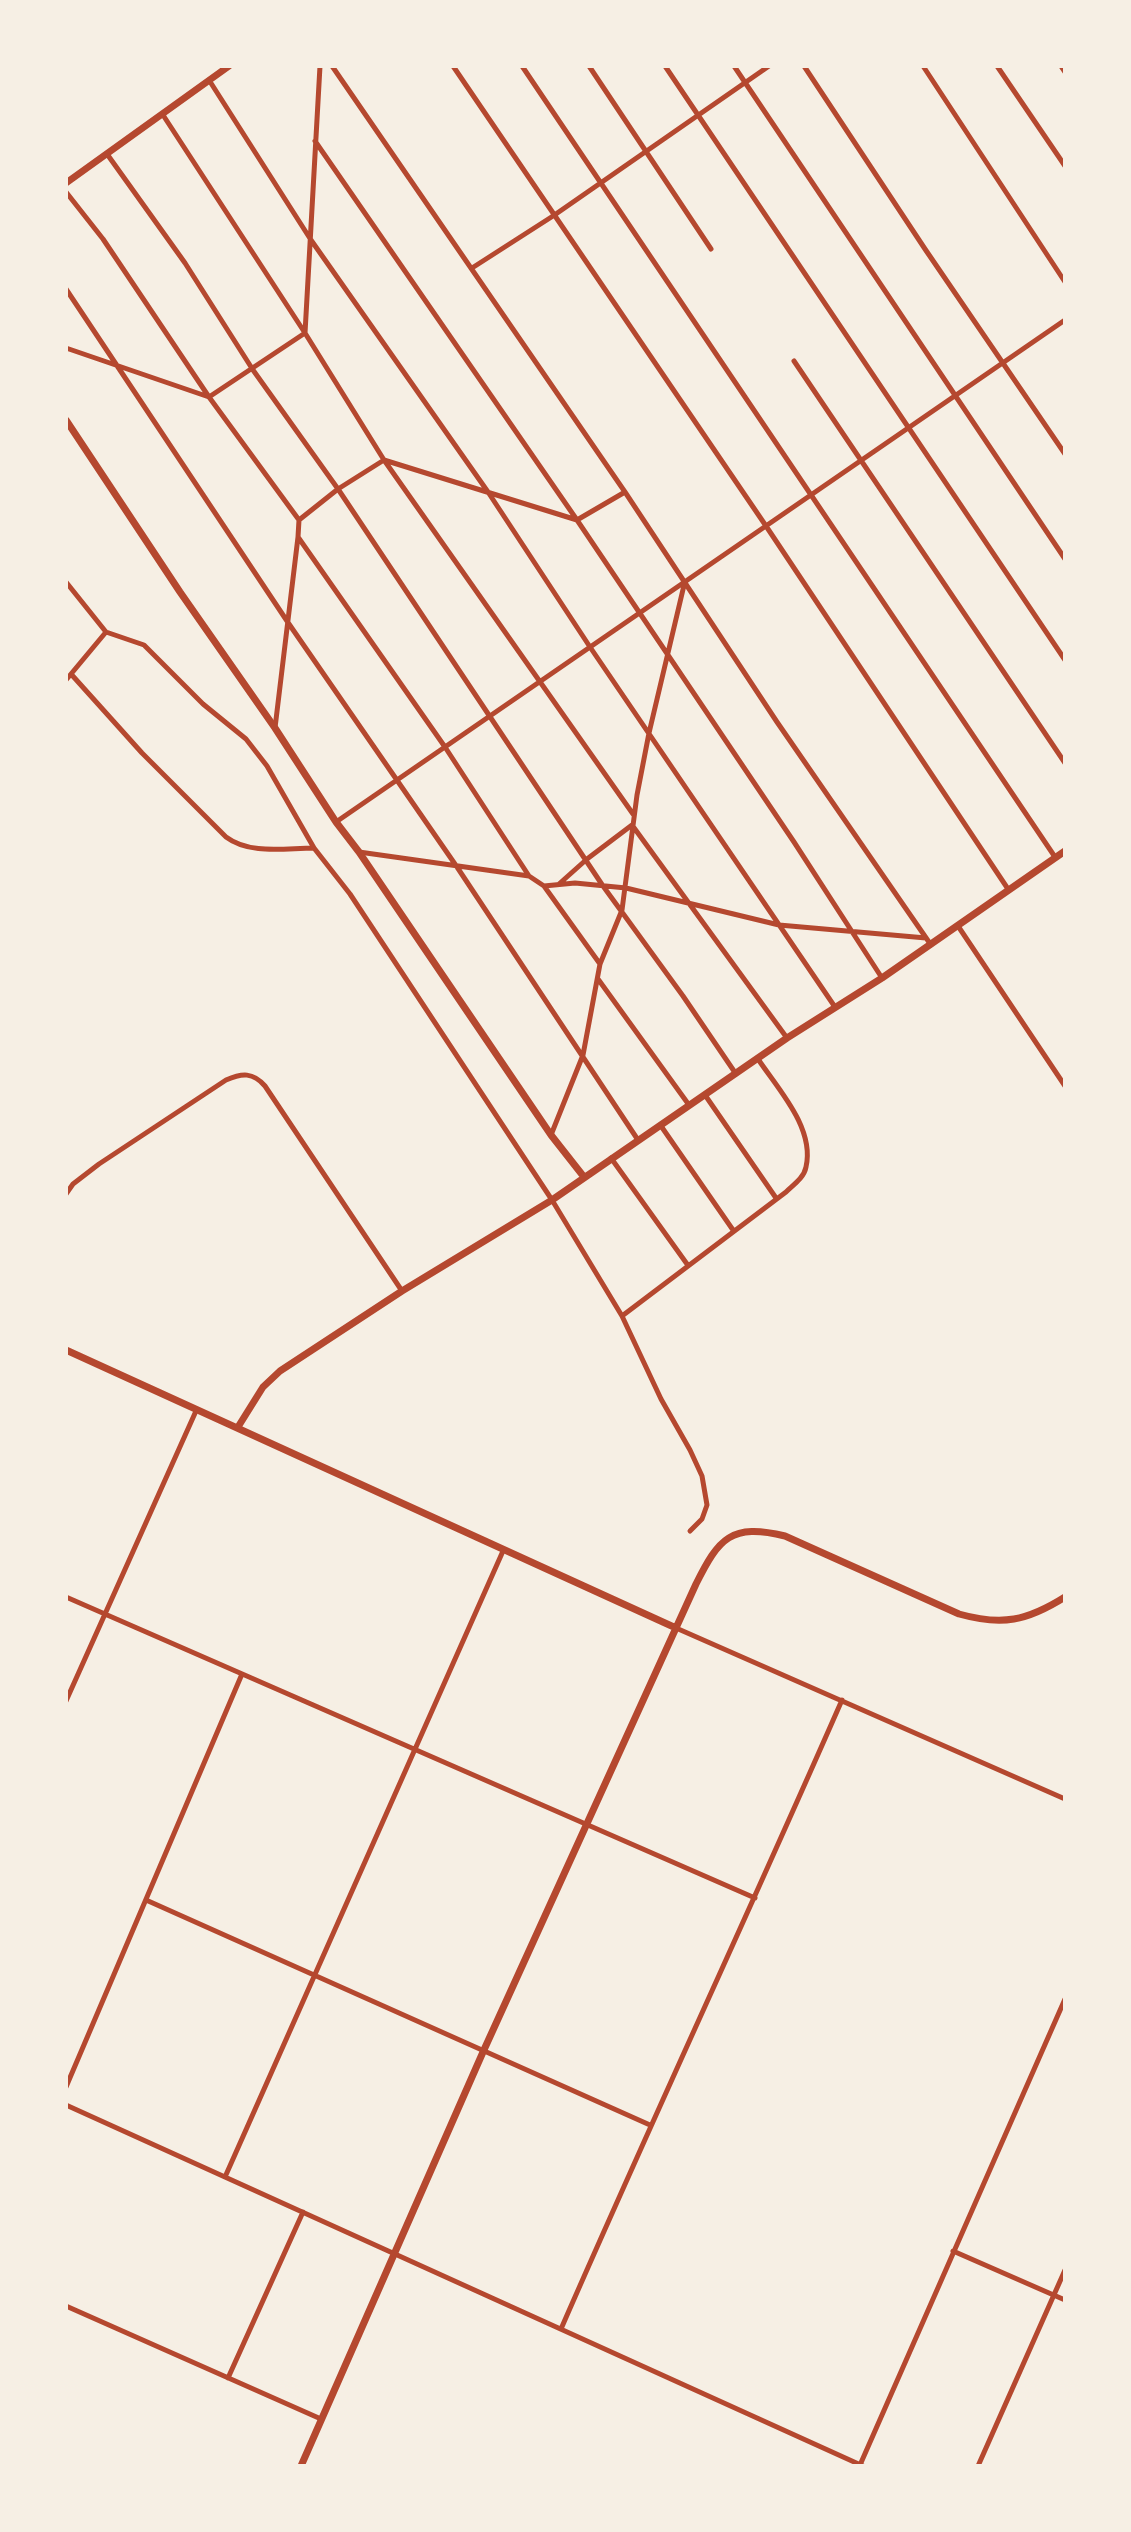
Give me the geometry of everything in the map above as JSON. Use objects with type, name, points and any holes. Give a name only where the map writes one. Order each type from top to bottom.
[{"type":"street","points":[[66,183],[230,66]]},
{"type":"street","points":[[305,333],[320,66]]},
{"type":"street","points":[[332,66],[625,492],[784,732],[931,945]]},
{"type":"street","points":[[453,66],[766,526],[1008,889]]},
{"type":"street","points":[[522,66],[1055,857]]},
{"type":"street","points":[[589,66],[711,249]]},
{"type":"street","points":[[665,66],[1065,660]]},
{"type":"street","points":[[734,66],[1065,559]]},
{"type":"street","points":[[472,268],[554,216],[769,66]]},
{"type":"street","points":[[804,66],[1002,364],[1065,454]]},
{"type":"street","points":[[923,66],[1065,282]]},
{"type":"street","points":[[996,66],[1065,166]]},
{"type":"street","points":[[1061,66],[1065,72]]},
{"type":"street","points":[[209,80],[311,240],[488,492],[590,647],[835,1007]]},
{"type":"street","points":[[163,115],[305,333],[384,460],[633,814]]},
{"type":"street","points":[[315,141],[577,520],[794,842],[882,978]]},
{"type":"street","points":[[107,154],[186,263],[253,369],[338,489],[491,715],[603,886],[736,1074]]},
{"type":"street","points":[[66,192],[103,239],[209,397],[299,520],[289,624],[275,728]]},
{"type":"street","points":[[66,289],[289,624],[457,867],[638,1140]]},
{"type":"street","points":[[336,822],[1065,320]]},
{"type":"street","points":[[209,397],[305,333]]},
{"type":"street","points":[[66,348],[209,397]]},
{"type":"street","points":[[794,361],[1065,763]]},
{"type":"street","points":[[66,420],[336,822],[359,852],[551,1135],[584,1178]]},
{"type":"street","points":[[299,520],[338,489],[384,460],[577,520],[625,492]]},
{"type":"street","points":[[298,537],[445,747],[529,876]]},
{"type":"street","points":[[551,1135],[583,1056],[600,964],[622,910],[633,814],[648,733],[685,581]]},
{"type":"street","points":[[66,582],[106,632],[144,645],[203,704],[246,739],[267,766],[314,848],[383,942],[552,1200],[622,1316],[661,1399],[702,1476],[707,1505],[702,1519],[690,1531]]},
{"type":"street","points":[[66,680],[106,632]]},
{"type":"street","points":[[71,674],[142,753],[236,844],[252,848],[314,848]]},
{"type":"street","points":[[558,884],[632,825]]},
{"type":"street","points":[[632,825],[788,1038]]},
{"type":"street","points":[[238,1427],[263,1387],[280,1371],[402,1291],[552,1200],[788,1038],[931,945],[1065,851]]},
{"type":"street","points":[[359,852],[529,876],[544,885],[600,964]]},
{"type":"street","points":[[544,885],[626,888],[779,925],[926,938]]},
{"type":"street","points":[[958,926],[1065,1086]]},
{"type":"street","points":[[598,979],[689,1105]]},
{"type":"street","points":[[622,1316],[776,1198],[803,1174],[806,1167],[806,1139],[800,1124],[758,1059]]},
{"type":"street","points":[[66,1194],[73,1184],[99,1164],[232,1077],[247,1074],[254,1076],[265,1086],[402,1291]]},
{"type":"street","points":[[705,1095],[776,1198]]},
{"type":"street","points":[[661,1126],[733,1230]]},
{"type":"street","points":[[611,1158],[687,1264]]},
{"type":"street","points":[[66,1350],[196,1411],[238,1427],[503,1551],[1065,1799]]},
{"type":"street","points":[[66,1701],[196,1411]]},
{"type":"street","points":[[301,2466],[585,1824],[714,1552],[734,1534],[745,1530],[761,1530],[785,1536],[959,1614],[984,1621],[1029,1617],[1065,1597]]},
{"type":"street","points":[[225,2177],[503,1551]]},
{"type":"street","points":[[66,1597],[755,1898]]},
{"type":"street","points":[[66,2087],[242,1674]]},
{"type":"street","points":[[561,2329],[650,2125],[755,1898],[842,1700]]},
{"type":"street","points":[[146,1900],[650,2125]]},
{"type":"street","points":[[66,2105],[862,2465],[953,2251],[1065,2000]]},
{"type":"street","points":[[228,2378],[303,2212]]},
{"type":"street","points":[[953,2251],[1065,2300]]},
{"type":"street","points":[[978,2466],[1065,2270]]},
{"type":"street","points":[[66,2306],[321,2419]]}]
